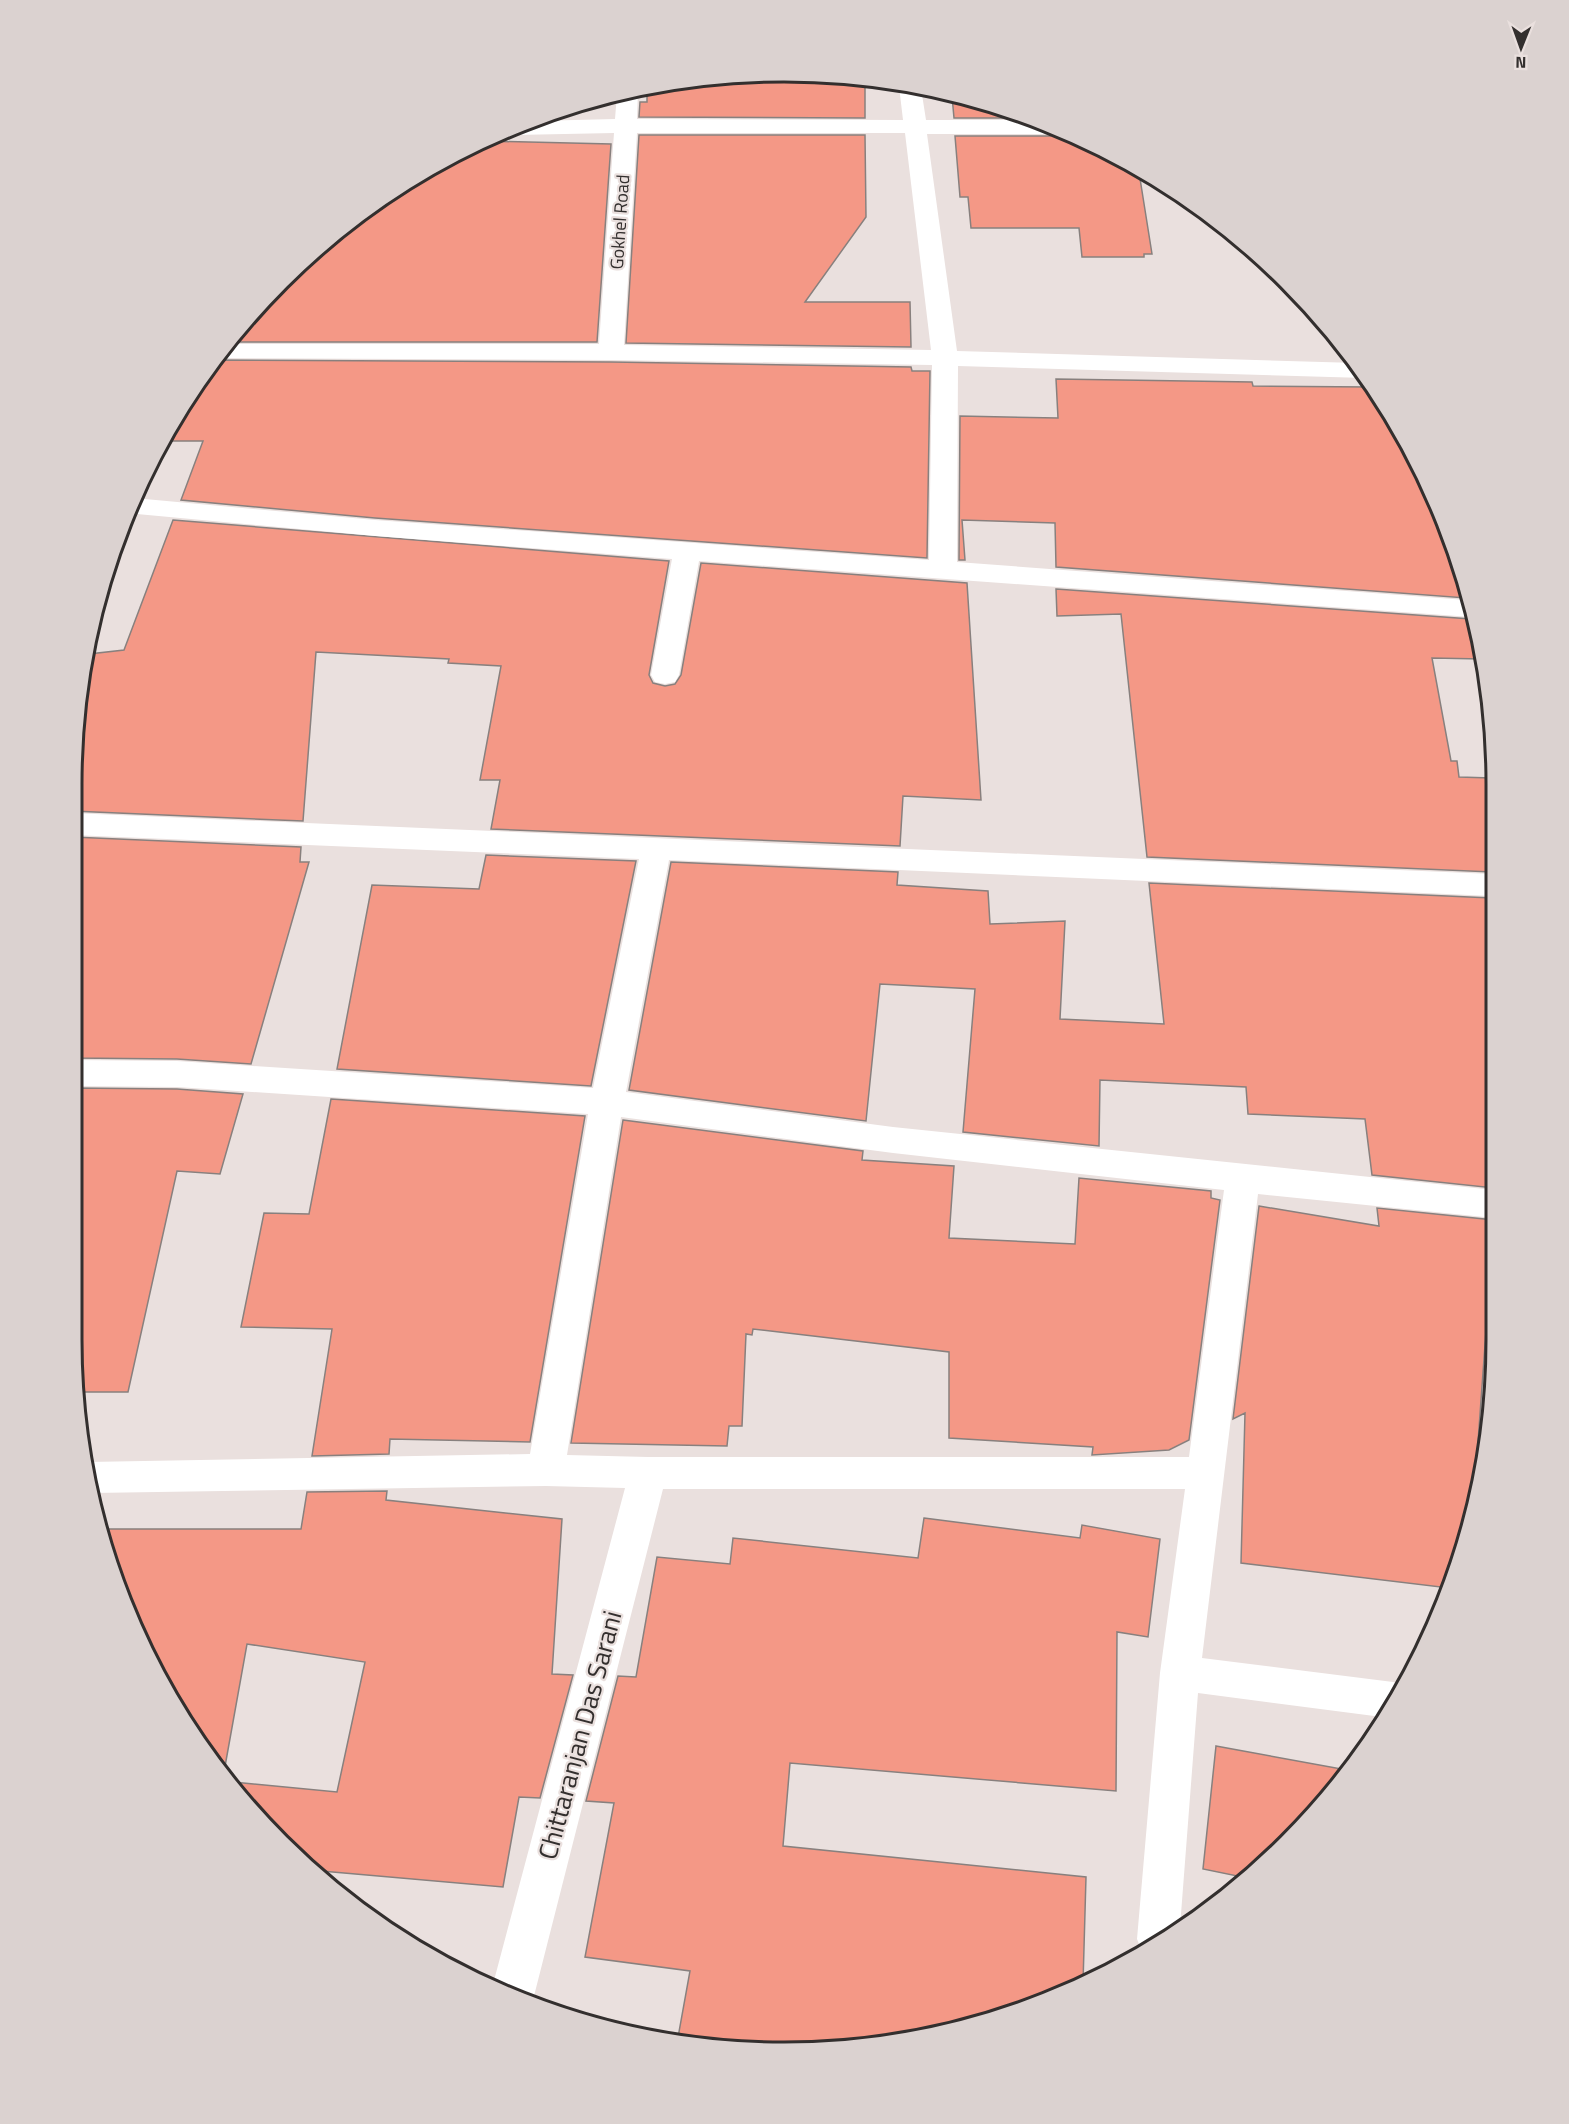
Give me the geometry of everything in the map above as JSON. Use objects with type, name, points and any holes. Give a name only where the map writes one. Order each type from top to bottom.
[{"type":"street","points":[[911,94],[945,358],[943,570]]},
{"type":"street","name":"Gokhel Road","points":[[611,352],[627,101]]},
{"type":"street","points":[[539,128],[1029,127]]},
{"type":"street","points":[[232,352],[611,352],[945,358],[1351,371]]},
{"type":"street","points":[[140,507],[364,527],[1464,609]]},
{"type":"street","points":[[666,675],[687,550]]},
{"type":"street","points":[[82,824],[1486,885]]},
{"type":"street","points":[[546,1470],[607,1102],[656,850]]},
{"type":"street","points":[[82,1073],[177,1074],[607,1102],[892,1140],[1486,1203]]},
{"type":"street","points":[[1158,1933],[1180,1673],[1243,1179]]},
{"type":"street","points":[[96,1477],[546,1470],[648,1473],[1206,1473]]},
{"type":"street","name":"Chittaranjan Das Sarani","points":[[514,1987],[648,1473]]},
{"type":"street","points":[[1180,1673],[1386,1699]]},
{"type":"building","points":[[784,82],[830,84],[865,88],[865,118],[639,117],[640,102],[647,102],[648,96],[739,84]]},
{"type":"building","points":[[953,103],[1004,118],[954,118]]},
{"type":"building","points":[[639,135],[865,135],[866,217],[805,302],[910,302],[911,347],[626,343]]},
{"type":"building","points":[[955,136],[1050,136],[1095,155],[1140,180],[1152,254],[1144,254],[1144,257],[1082,257],[1079,228],[971,228],[968,197],[960,197]]},
{"type":"building","points":[[504,142],[611,144],[597,342],[240,342],[288,288],[357,228],[394,201],[434,177]]},
{"type":"building","points":[[226,360],[611,362],[911,367],[912,371],[930,371],[927,558],[375,518],[181,500],[203,441],[173,441],[201,394]]},
{"type":"building","points":[[1056,379],[1252,382],[1253,386],[1363,387],[1414,474],[1433,516],[1461,598],[1056,567],[1055,523],[962,520],[965,560],[959,560],[960,416],[1058,418]]},
{"type":"building","points":[[173,520],[669,561],[649,675],[653,683],[665,686],[675,684],[681,675],[701,563],[967,583],[981,800],[903,796],[900,846],[491,829],[500,780],[480,780],[501,666],[448,663],[449,659],[316,652],[303,821],[82,811],[84,739],[95,653],[124,650]]},
{"type":"building","points":[[1056,589],[1466,619],[1475,659],[1432,658],[1451,761],[1457,761],[1459,777],[1486,778],[1486,872],[1147,857],[1121,614],[1057,616]]},
{"type":"building","points":[[82,837],[301,847],[300,862],[309,862],[251,1064],[177,1059],[82,1058]]},
{"type":"building","points":[[486,855],[636,861],[591,1086],[337,1069],[372,885],[479,889]]},
{"type":"building","points":[[671,862],[898,872],[897,885],[988,891],[990,924],[1065,921],[1060,1019],[1164,1024],[1149,883],[1486,898],[1486,1187],[1372,1175],[1365,1119],[1248,1114],[1246,1087],[1100,1080],[1099,1146],[963,1132],[975,989],[880,984],[866,1121],[629,1090]]},
{"type":"building","points":[[82,1088],[177,1089],[243,1094],[220,1174],[177,1171],[128,1392],[85,1392],[82,1340]]},
{"type":"building","points":[[331,1099],[585,1116],[530,1442],[390,1439],[389,1454],[312,1456],[332,1329],[241,1327],[264,1213],[309,1214]]},
{"type":"building","points":[[623,1120],[863,1151],[862,1160],[954,1166],[949,1238],[1075,1244],[1079,1178],[1211,1191],[1211,1198],[1220,1200],[1189,1440],[1169,1450],[1092,1455],[1093,1447],[949,1438],[949,1352],[753,1329],[752,1335],[746,1334],[742,1426],[729,1426],[727,1446],[571,1443]]},
{"type":"building","points":[[1259,1206],[1379,1226],[1377,1208],[1486,1219],[1486,1331],[1478,1445],[1463,1521],[1441,1587],[1241,1563],[1245,1413],[1233,1419]]},
{"type":"building","points":[[387,1491],[386,1500],[562,1519],[552,1674],[573,1675],[540,1798],[519,1797],[503,1887],[327,1872],[288,1836],[241,1783],[337,1792],[365,1662],[247,1644],[226,1764],[201,1730],[155,1650],[136,1608],[109,1529],[301,1529],[307,1492]]},
{"type":"building","points":[[924,1518],[1080,1538],[1082,1525],[1160,1539],[1148,1637],[1117,1632],[1116,1791],[790,1763],[783,1846],[1086,1877],[1083,1974],[1053,1988],[966,2018],[876,2035],[784,2042],[739,2040],[679,2033],[690,1971],[585,1957],[614,1803],[586,1801],[618,1676],[636,1677],[657,1557],[730,1564],[733,1538],[918,1558]]},
{"type":"building","points":[[1216,1746],[1340,1769],[1281,1836],[1236,1876],[1203,1869]]}]
